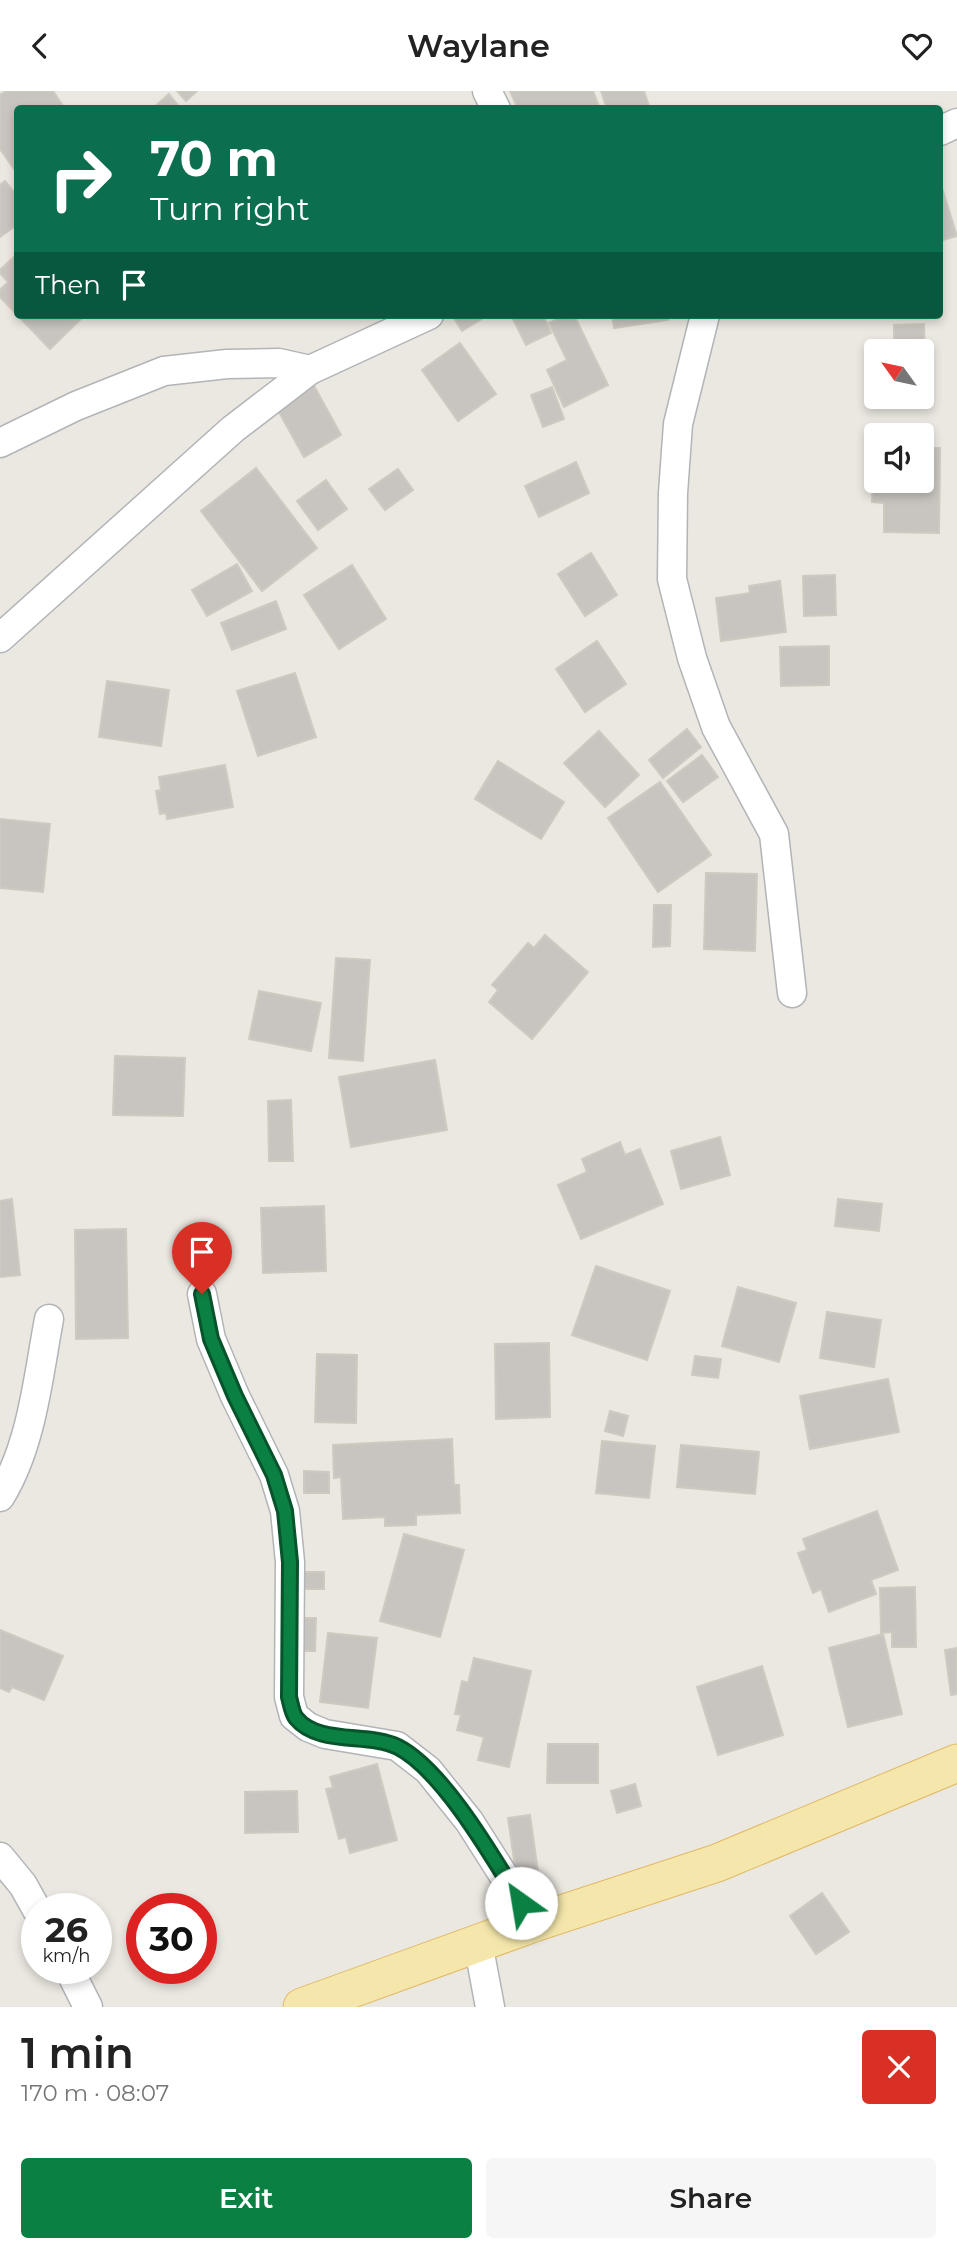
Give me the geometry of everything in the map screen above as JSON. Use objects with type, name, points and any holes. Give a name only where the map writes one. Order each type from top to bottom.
[{"type":"main road","points":[[302,2007],[534,1923],[717,1863],[957,1763]]},
{"type":"street","points":[[0,638],[233,429],[310,370],[420,319]]},
{"type":"street","points":[[704,319],[678,424],[673,493],[673,579],[692,657],[716,727],[774,834],[792,993]]},
{"type":"street","points":[[0,443],[76,406],[164,371],[279,363],[310,370]]},
{"type":"street","points":[[202,1294],[211,1339],[235,1396],[274,1475],[285,1511],[290,1562],[289,1697],[294,1716],[308,1727],[325,1734],[397,1746],[428,1770],[469,1821],[534,1923]]},
{"type":"street","points":[[0,1497],[7,1485],[28,1426],[49,1319]]},
{"type":"street","points":[[0,1857],[27,1893]]},
{"type":"street","points":[[478,1943],[490,2007]]},
{"type":"street","points":[[76,1984],[88,2007]]},
{"type":"building","points":[[6,91],[53,91],[62,105],[14,105],[14,169],[0,149],[0,95]]},
{"type":"building","points":[[177,91],[197,91],[186,101]]},
{"type":"building","points":[[510,91],[593,91],[598,105],[516,105]]},
{"type":"building","points":[[601,91],[644,91],[649,105],[606,105]]},
{"type":"building","points":[[169,94],[178,105],[157,105]]},
{"type":"building","points":[[5,181],[14,192],[14,227],[0,237],[0,185]]},
{"type":"building","points":[[943,191],[957,236],[943,240]]},
{"type":"building","points":[[14,257],[14,312],[0,297],[0,290],[8,282],[0,270]]},
{"type":"building","points":[[21,319],[81,319],[50,349]]},
{"type":"building","points":[[454,319],[482,319],[462,331]]},
{"type":"building","points":[[513,319],[545,319],[551,333],[526,345]]},
{"type":"building","points":[[558,319],[576,319],[608,385],[564,407],[547,370],[567,360],[549,323]]},
{"type":"building","points":[[613,319],[668,320],[614,328]]},
{"type":"building","points":[[924,324],[924,339],[894,339],[894,325]]},
{"type":"building","points":[[460,343],[496,394],[458,421],[422,370]]},
{"type":"building","points":[[313,384],[341,435],[304,457],[275,405]]},
{"type":"building","points":[[552,387],[564,419],[543,427],[531,395]]},
{"type":"building","points":[[934,448],[940,448],[939,533],[884,532],[884,503],[872,502],[872,493],[934,493]]},
{"type":"building","points":[[576,462],[589,493],[539,517],[525,486]]},
{"type":"building","points":[[256,468],[317,548],[262,591],[201,511]]},
{"type":"building","points":[[398,469],[413,490],[385,510],[369,489]]},
{"type":"building","points":[[326,480],[347,509],[318,530],[297,501]]},
{"type":"building","points":[[591,553],[617,595],[585,616],[558,574]]},
{"type":"building","points":[[237,564],[252,591],[207,616],[192,590]]},
{"type":"building","points":[[352,565],[386,619],[339,649],[304,595]]},
{"type":"building","points":[[835,575],[836,615],[804,616],[803,576]]},
{"type":"building","points":[[780,581],[786,632],[721,641],[716,598],[750,593],[749,586]]},
{"type":"building","points":[[276,601],[286,629],[232,650],[221,623]]},
{"type":"building","points":[[597,641],[626,684],[585,712],[556,669]]},
{"type":"building","points":[[829,646],[829,685],[781,686],[780,647]]},
{"type":"building","points":[[295,673],[316,737],[258,756],[237,691]]},
{"type":"building","points":[[107,681],[169,690],[161,746],[99,737]]},
{"type":"building","points":[[687,729],[701,747],[663,778],[649,760]]},
{"type":"building","points":[[599,731],[639,775],[605,807],[564,763]]},
{"type":"building","points":[[702,755],[718,777],[683,802],[667,781]]},
{"type":"building","points":[[498,761],[564,802],[541,839],[475,799]]},
{"type":"building","points":[[225,765],[233,807],[167,819],[166,813],[160,814],[156,791],[161,790],[159,777]]},
{"type":"building","points":[[660,782],[711,855],[658,892],[608,818]]},
{"type":"building","points":[[0,819],[50,824],[43,892],[0,888]]},
{"type":"building","points":[[706,873],[757,874],[755,951],[704,949]]},
{"type":"building","points":[[654,905],[671,905],[670,946],[653,947]]},
{"type":"building","points":[[545,935],[588,972],[532,1039],[489,1002],[498,990],[492,985],[528,943],[534,948]]},
{"type":"building","points":[[336,958],[370,960],[363,1061],[329,1058]]},
{"type":"building","points":[[259,991],[321,1003],[311,1051],[249,1039]]},
{"type":"building","points":[[115,1056],[185,1058],[183,1116],[113,1115]]},
{"type":"building","points":[[435,1060],[447,1130],[351,1147],[339,1077]]},
{"type":"building","points":[[291,1100],[293,1161],[269,1161],[268,1101]]},
{"type":"building","points":[[720,1137],[730,1175],[681,1189],[671,1151]]},
{"type":"building","points":[[620,1142],[625,1155],[640,1149],[663,1204],[581,1239],[558,1185],[587,1172],[582,1159]]},
{"type":"building","points":[[12,1199],[20,1275],[0,1277],[0,1201]]},
{"type":"building","points":[[838,1199],[882,1204],[879,1231],[835,1226]]},
{"type":"building","points":[[324,1206],[326,1271],[263,1273],[261,1208]]},
{"type":"building","points":[[126,1229],[128,1338],[76,1339],[75,1230]]},
{"type":"building","points":[[596,1266],[670,1291],[647,1360],[572,1335]]},
{"type":"building","points":[[738,1287],[796,1303],[779,1362],[722,1346]]},
{"type":"building","points":[[827,1312],[881,1320],[874,1367],[820,1358]]},
{"type":"building","points":[[549,1343],[550,1417],[496,1419],[495,1344]]},
{"type":"building","points":[[317,1354],[357,1355],[356,1423],[315,1422]]},
{"type":"building","points":[[695,1356],[721,1359],[718,1378],[692,1375]]},
{"type":"building","points":[[888,1379],[899,1432],[810,1449],[800,1396]]},
{"type":"building","points":[[610,1411],[628,1416],[623,1436],[605,1431]]},
{"type":"building","points":[[452,1439],[454,1485],[459,1485],[460,1513],[416,1515],[416,1525],[385,1526],[385,1517],[343,1519],[341,1477],[334,1478],[333,1445]]},
{"type":"building","points":[[602,1441],[655,1446],[649,1498],[596,1493]]},
{"type":"building","points":[[681,1445],[759,1452],[755,1494],[677,1487]]},
{"type":"building","points":[[304,1471],[329,1472],[329,1493],[304,1493]]},
{"type":"building","points":[[877,1511],[898,1570],[871,1580],[876,1594],[829,1612],[821,1589],[813,1593],[798,1553],[807,1550],[803,1539]]},
{"type":"building","points":[[404,1534],[464,1550],[440,1637],[380,1621]]},
{"type":"building","points":[[302,1572],[324,1572],[324,1589],[302,1589]]},
{"type":"building","points":[[915,1587],[916,1647],[892,1647],[892,1632],[881,1633],[880,1588]]},
{"type":"building","points":[[295,1618],[316,1618],[315,1651],[295,1651]]},
{"type":"building","points":[[0,1630],[63,1656],[44,1700],[12,1687],[9,1692],[0,1688]]},
{"type":"building","points":[[328,1633],[377,1638],[368,1708],[320,1702]]},
{"type":"building","points":[[883,1634],[902,1714],[848,1727],[829,1648]]},
{"type":"building","points":[[957,1648],[957,1694],[951,1695],[945,1650]]},
{"type":"building","points":[[474,1658],[531,1671],[509,1767],[478,1760],[484,1737],[457,1730],[461,1715],[455,1714],[462,1681],[468,1683]]},
{"type":"building","points":[[762,1666],[783,1735],[718,1755],[697,1687]]},
{"type":"building","points":[[548,1744],[598,1744],[598,1783],[547,1783]]},
{"type":"building","points":[[377,1764],[397,1840],[350,1853],[346,1837],[339,1839],[326,1789],[333,1788],[330,1777]]},
{"type":"building","points":[[635,1784],[641,1806],[617,1813],[611,1791]]},
{"type":"building","points":[[297,1791],[298,1832],[245,1833],[245,1792]]},
{"type":"building","points":[[530,1815],[538,1872],[516,1874],[508,1818]]},
{"type":"building","points":[[822,1893],[849,1932],[816,1954],[790,1916]]},
{"type":"route","points":[[202,1294],[211,1339],[235,1396],[274,1475],[285,1511],[290,1562],[289,1697],[294,1716],[308,1727],[325,1734],[397,1746],[428,1770],[469,1821],[521,1903]]}]
